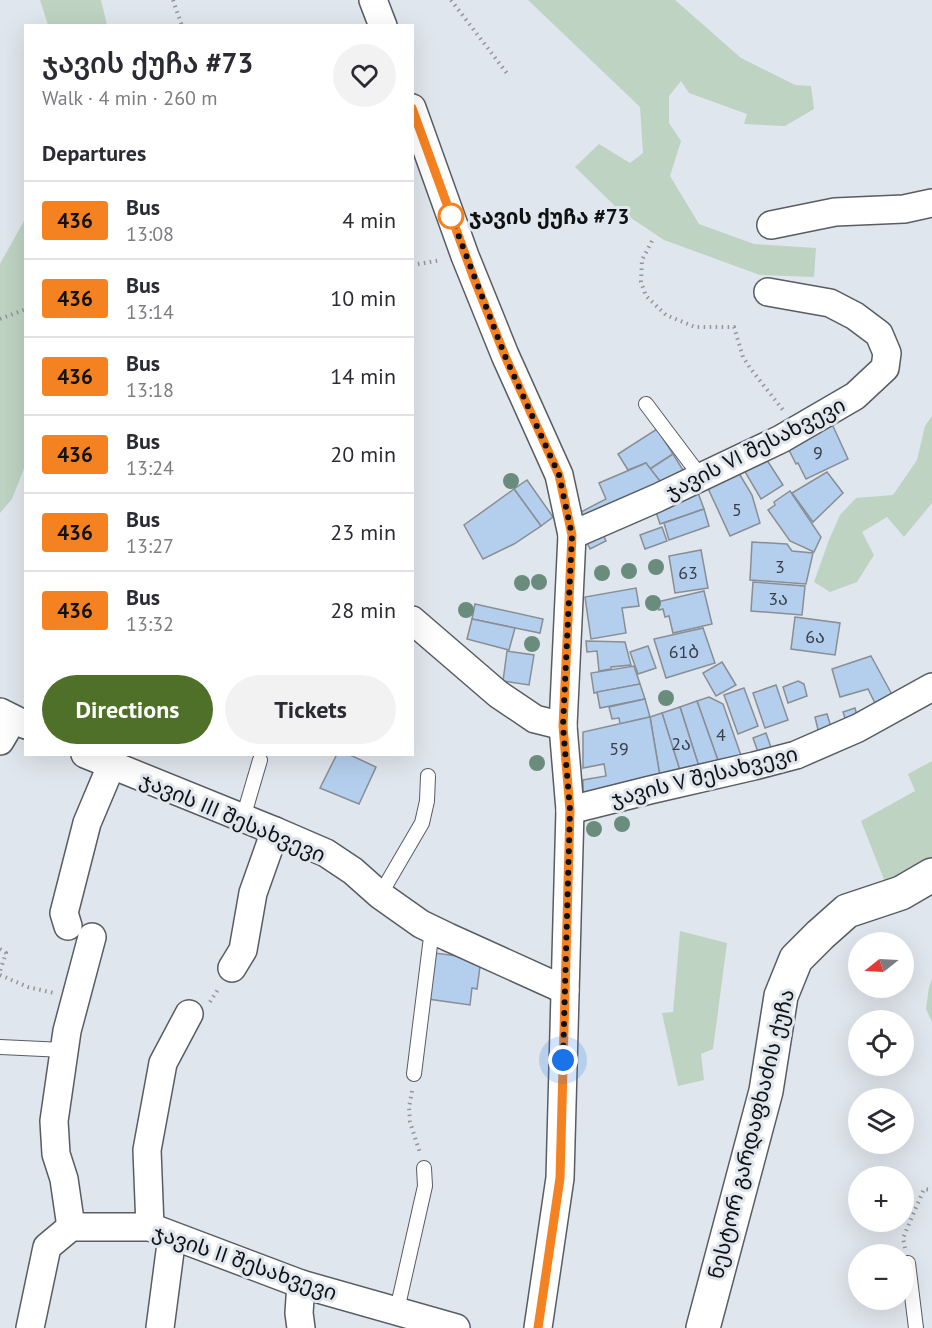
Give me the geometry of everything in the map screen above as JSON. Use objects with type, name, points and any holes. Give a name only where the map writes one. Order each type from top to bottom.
[{"type":"street","points":[[373,0],[382,24]]},
{"type":"street","points":[[414,113],[505,356],[559,475],[572,535],[563,726],[570,810],[560,1178],[538,1328]]},
{"type":"street","points":[[771,225],[835,212],[904,209],[932,203]]},
{"type":"street","name":"ჯავის VI შესახვევი","points":[[572,535],[781,439],[855,396],[885,368],[887,353],[879,334],[855,316],[830,303],[768,292]]},
{"type":"street","points":[[414,622],[498,694],[535,719],[563,726]]},
{"type":"street","name":"ჯავის V შესახვევი","points":[[570,810],[796,754],[858,728],[932,687]]},
{"type":"street","points":[[68,926],[64,913],[87,823],[97,759]]},
{"type":"street","name":"ჯავის III შესახვევი","points":[[97,759],[326,853],[380,895],[432,930],[565,990]]},
{"type":"street","points":[[232,968],[243,950],[253,893],[275,831]]},
{"type":"street","name":"ნესტორ გარდაფხაძის ქუჩა","points":[[703,1328],[766,1090],[781,996],[796,959],[847,911],[901,893],[932,875]]},
{"type":"street","points":[[30,1328],[47,1247],[71,1227],[64,1179],[56,1154],[54,1121],[67,1031],[92,937]]},
{"type":"street","points":[[160,1328],[161,1232],[147,1150],[163,1063],[189,1014]]},
{"type":"street","name":"ჯავის II შესახვევი","points":[[71,1227],[161,1232],[301,1284],[451,1327]]},
{"type":"street","points":[[301,1284],[299,1313],[301,1328]]},
{"type":"lane","points":[[646,404],[701,477]]},
{"type":"lane","points":[[243,818],[260,760]]},
{"type":"lane","points":[[380,895],[422,823],[427,801],[428,776]]},
{"type":"lane","points":[[414,1074],[432,930]]},
{"type":"lane","points":[[0,1047],[64,1050]]},
{"type":"lane","points":[[397,1311],[425,1186],[424,1168]]},
{"type":"lane","points":[[914,1310],[916,1328]]},
{"type":"path","points":[[173,0],[181,24]]},
{"type":"path","points":[[451,0],[509,76]]},
{"type":"path","points":[[652,241],[642,260],[641,282],[646,296],[666,315],[695,327],[734,327],[743,357],[798,429]]},
{"type":"path","points":[[0,319],[24,310]]},
{"type":"path","points":[[0,949],[6,953],[0,973],[28,987],[76,998]]},
{"type":"path","points":[[189,1014],[207,1006],[232,968]]},
{"type":"path","points":[[414,1074],[410,1122],[424,1168]]},
{"type":"path","points":[[904,1244],[903,1238],[924,1189],[932,1190]]},
{"type":"green space","points":[[40,0],[101,0],[107,24],[48,24]]},
{"type":"green space","points":[[528,0],[675,0],[741,58],[795,85],[811,86],[814,109],[785,126],[744,124],[747,114],[689,93],[681,81],[669,96],[669,123],[681,141],[670,176],[699,224],[754,244],[816,248],[814,277],[760,275],[664,240],[619,210],[575,167],[599,144],[630,163],[643,153],[640,107]]},
{"type":"green space","points":[[24,221],[24,469],[12,499],[0,513],[0,264]]},
{"type":"green space","points":[[932,416],[932,503],[904,537],[887,517],[862,532],[874,555],[857,582],[830,592],[814,582],[840,515],[856,498],[893,495],[917,460],[925,426]]},
{"type":"green space","points":[[932,761],[932,866],[887,887],[861,821],[915,791],[908,774]]},
{"type":"green space","points":[[680,931],[727,943],[713,1049],[701,1054],[704,1080],[678,1086],[662,1013],[673,1012]]},
{"type":"green space","points":[[932,979],[932,1022],[926,1009]]},
{"type":"building","points":[[832,424],[848,459],[806,479],[787,446]]},
{"type":"building","points":[[657,429],[673,454],[650,469],[646,463],[628,470],[618,454]]},
{"type":"building","points":[[673,454],[686,475],[663,485],[650,469]]},
{"type":"building","points":[[765,457],[783,485],[761,499],[744,470]]},
{"type":"building","points":[[646,463],[663,485],[585,527],[579,513],[606,499],[599,483]]},
{"type":"building","points":[[737,470],[752,495],[760,523],[730,536],[706,484]]},
{"type":"building","points":[[827,472],[843,493],[813,522],[792,493]]},
{"type":"building","points":[[527,480],[553,517],[541,526],[514,489]]},
{"type":"building","points":[[514,489],[541,526],[514,544],[483,559],[464,525]]},
{"type":"building","points":[[697,490],[704,509],[660,524],[654,506]]},
{"type":"building","points":[[790,491],[821,537],[814,552],[790,541],[768,510],[775,505],[774,502]]},
{"type":"building","points":[[704,509],[709,526],[669,540],[664,523]]},
{"type":"building","points":[[662,527],[667,541],[645,549],[640,535]]},
{"type":"building","points":[[601,530],[606,541],[590,549],[585,538]]},
{"type":"building","points":[[752,542],[787,544],[792,551],[813,553],[806,584],[750,580]]},
{"type":"building","points":[[701,550],[708,588],[675,593],[669,556]]},
{"type":"building","points":[[753,582],[805,586],[802,615],[751,611]]},
{"type":"building","points":[[636,588],[639,606],[622,608],[626,633],[591,639],[585,597]]},
{"type":"building","points":[[704,591],[712,624],[673,633],[669,616],[665,617],[663,609],[659,610],[657,602]]},
{"type":"building","points":[[475,604],[543,619],[540,633],[472,619]]},
{"type":"building","points":[[795,617],[840,623],[835,655],[791,649]]},
{"type":"building","points":[[472,619],[515,628],[509,650],[467,639]]},
{"type":"building","points":[[703,628],[715,663],[666,678],[654,639]]},
{"type":"building","points":[[586,641],[625,642],[631,665],[599,671],[597,651],[587,652]]},
{"type":"building","points":[[648,646],[656,668],[638,674],[630,652]]},
{"type":"building","points":[[507,651],[534,655],[529,685],[503,681]]},
{"type":"building","points":[[871,656],[895,700],[877,707],[868,689],[840,697],[832,669]]},
{"type":"building","points":[[722,662],[736,685],[716,696],[703,673]]},
{"type":"building","points":[[634,666],[640,684],[594,693],[591,673]]},
{"type":"building","points":[[798,681],[804,684],[807,696],[788,703],[783,687]]},
{"type":"building","points":[[640,684],[645,699],[600,708],[597,692]]},
{"type":"building","points":[[776,685],[788,720],[765,728],[753,693]]},
{"type":"building","points":[[744,688],[758,726],[738,734],[724,695]]},
{"type":"building","points":[[709,697],[723,704],[744,764],[721,769],[697,701]]},
{"type":"building","points":[[645,699],[650,717],[620,724],[619,718],[612,719],[609,707]]},
{"type":"building","points":[[697,701],[721,769],[701,773],[680,707]]},
{"type":"building","points":[[680,707],[701,773],[682,777],[662,713]]},
{"type":"building","points":[[855,708],[858,720],[847,724],[843,712]]},
{"type":"building","points":[[662,713],[682,777],[661,782],[650,717]]},
{"type":"building","points":[[827,714],[832,730],[819,734],[815,717]]},
{"type":"building","points":[[650,717],[661,782],[583,798],[583,780],[606,776],[604,764],[583,768],[583,732]]},
{"type":"building","points":[[766,733],[773,753],[760,758],[753,738]]},
{"type":"building","points":[[336,756],[352,756],[376,767],[359,804],[320,788]]},
{"type":"building","points":[[434,953],[481,959],[477,989],[472,988],[470,1005],[428,999]]},
{"type":"bus line","name":"436","points":[[414,114],[465,256],[505,356],[559,475],[572,535],[563,726],[570,810],[560,1178],[538,1328]]},
{"type":"place","name":"ჯავის ქუჩა #73","points":[[451,216]]},
{"type":"route","points":[[451,216],[505,356],[559,475],[572,535],[563,726],[570,810],[563,1060]]}]
